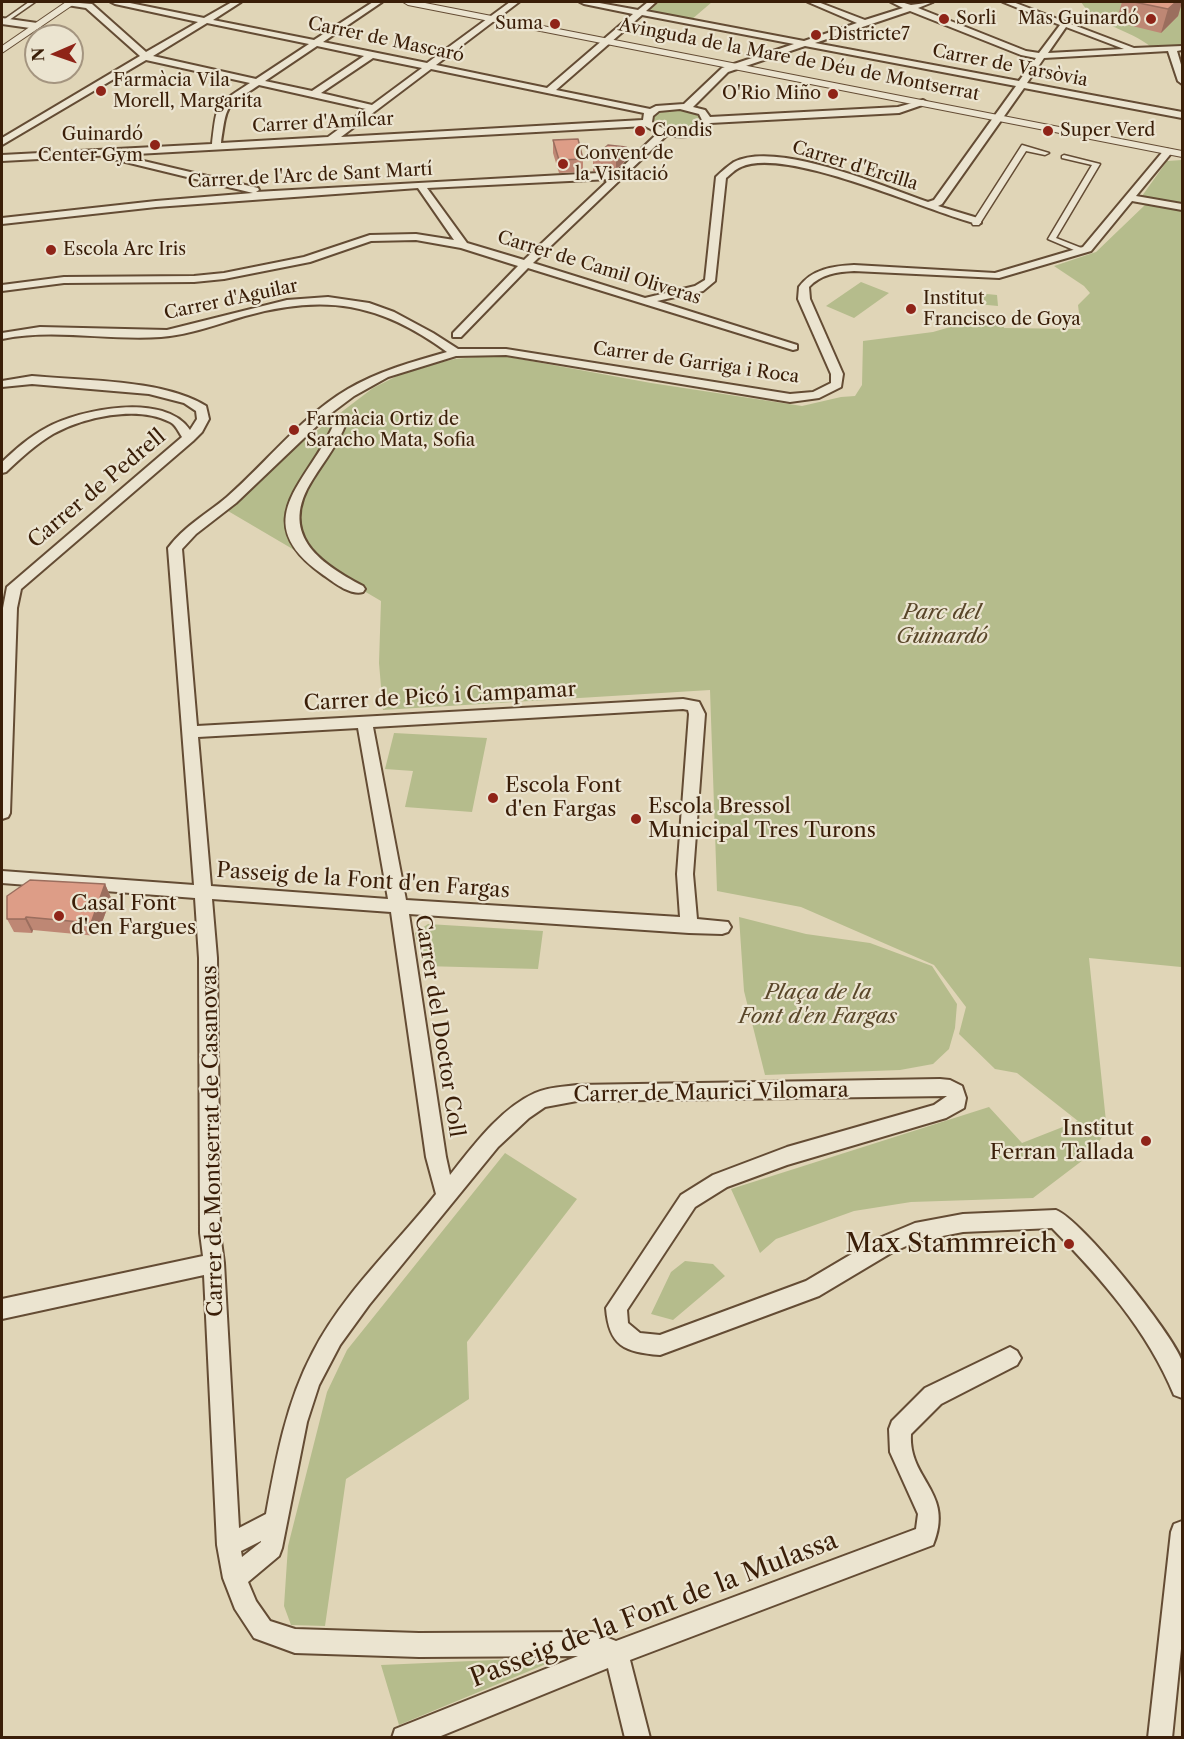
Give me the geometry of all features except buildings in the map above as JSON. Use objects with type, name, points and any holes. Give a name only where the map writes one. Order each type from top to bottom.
[{"type":"street","points":[[2,22],[32,2]]},
{"type":"street","points":[[40,24],[71,2],[89,6],[146,57],[374,108]]},
{"type":"street","name":"Carrer de Mascaró","points":[[115,2],[208,19],[651,112]]},
{"type":"street","points":[[2,142],[237,2]]},
{"type":"street","points":[[216,146],[221,110],[226,103],[378,2]]},
{"type":"street","name":"Avinguda de la Mare de Déu de Montserrat","points":[[408,2],[1182,154]]},
{"type":"street","points":[[332,139],[515,2]]},
{"type":"street","name":"Carrer de Varsòvia","points":[[584,2],[1182,115]]},
{"type":"street","points":[[549,91],[652,2]]},
{"type":"street","points":[[812,2],[867,24]]},
{"type":"street","points":[[895,2],[1024,53],[1041,56],[1182,48]]},
{"type":"street","points":[[687,107],[725,70],[929,2]]},
{"type":"street","points":[[1007,2],[1136,50]]},
{"type":"street","points":[[2,22],[24,25]]},
{"type":"street","points":[[928,206],[938,202],[1065,23]]},
{"type":"street","points":[[2,50],[24,35]]},
{"type":"street","points":[[1172,49],[1182,81]]},
{"type":"street","points":[[313,95],[372,54]]},
{"type":"street","points":[[707,120],[899,110],[923,104]]},
{"type":"street","points":[[663,107],[687,107],[702,112],[707,120],[705,124],[690,132],[665,132],[647,123],[651,112],[663,107]]},
{"type":"street","name":"Carrer d'Amílcar","points":[[2,158],[647,123]]},
{"type":"street","points":[[457,335],[526,264],[665,132]]},
{"type":"street","points":[[976,222],[1024,147],[1045,153]]},
{"type":"street","name":"Carrer de Garriga i Roca","points":[[454,353],[506,352],[790,398],[816,396],[829,391],[837,384],[837,374],[803,292],[812,278],[834,270],[854,268],[995,276],[1081,251],[1095,242],[1168,151]]},
{"type":"street","points":[[96,153],[250,188],[257,191],[257,195]]},
{"type":"street","points":[[1064,157],[1096,164],[1052,239],[1081,251]]},
{"type":"street","name":"Carrer d'Ercilla","points":[[644,301],[690,292],[710,281],[721,177],[727,168],[741,163],[774,160],[809,165],[976,222]]},
{"type":"street","name":"Carrer de l'Arc de Sant Martí","points":[[2,221],[146,203],[622,175]]},
{"type":"street","points":[[421,186],[463,245]]},
{"type":"street","points":[[1131,198],[1182,207]]},
{"type":"street","name":"Carrer de Camil Oliveras","points":[[2,288],[64,280],[194,279],[224,276],[306,260],[370,238],[416,237],[463,245],[793,346]]},
{"type":"street","name":"Carrer d'Aguilar","points":[[2,336],[43,329],[156,334],[179,331],[288,302],[342,300],[367,305],[389,313],[446,345],[454,353]]},
{"type":"street","name":"Carrer de Montserrat de Casanovas","points":[[454,353],[384,375],[350,393],[321,415],[231,500],[191,531],[175,548],[208,958],[210,1233],[214,1263],[228,1545],[235,1578],[248,1609],[262,1630],[295,1641],[419,1646],[593,1644],[616,1653]]},
{"type":"street","name":"Carrer de Pedrell","points":[[2,384],[32,380],[150,390],[188,400],[202,409],[203,419],[198,429],[189,438],[14,586],[10,608],[4,712],[2,813]]},
{"type":"street","points":[[2,469],[14,456],[57,428],[102,414],[142,410],[177,421],[189,438]]},
{"type":"street","points":[[321,415],[340,423],[299,491],[292,510],[292,526],[298,542],[310,557],[330,573],[358,589]]},
{"type":"street","name":"Carrer de Picó i Campamar","points":[[189,732],[683,704],[693,706],[697,714],[686,874],[689,926]]},
{"type":"street","name":"Carrer del Doctor Coll","points":[[366,722],[369,755],[399,906],[436,1157],[446,1196]]},
{"type":"street","name":"Passeig de la Font d'en Fargas","points":[[2,877],[722,927]]},
{"type":"street","name":"Carrer de Maurici Vilomara","points":[[235,1578],[271,1548],[283,1474],[296,1420],[310,1380],[333,1333],[497,1135],[539,1100],[577,1093],[949,1087],[955,1091],[957,1096],[957,1102],[939,1112],[787,1156],[720,1181],[688,1201],[616,1308],[618,1328],[636,1343],[660,1346],[812,1290],[884,1246],[915,1232],[963,1223],[1056,1219],[1077,1239],[1143,1320],[1168,1356],[1182,1387]]},
{"type":"street","points":[[2,1309],[214,1263]]},
{"type":"street","name":"Passeig de la Font de la Mulassa","points":[[404,1737],[616,1653],[925,1537],[929,1516],[902,1455],[900,1430],[933,1396],[1010,1358]]},
{"type":"street","points":[[228,1545],[276,1521]]},
{"type":"street","points":[[1160,1737],[1182,1532]]},
{"type":"street","points":[[616,1653],[638,1737]]},
{"type":"green space","points":[[659,2],[712,2],[691,20],[653,13],[650,9]]},
{"type":"green space","points":[[1081,2],[1182,2],[1182,45],[1151,47],[1095,17]]},
{"type":"green space","points":[[670,109],[692,111],[700,116],[702,121],[691,129],[677,131],[663,128],[652,121],[653,116]]},
{"type":"green space","points":[[1182,160],[1182,203],[1142,196],[1167,161]]},
{"type":"green space","name":"Parc del Guinardó","points":[[1146,204],[1182,211],[1182,969],[1181,967],[1089,958],[1107,1131],[1087,1157],[1033,1198],[911,1202],[854,1211],[776,1239],[760,1253],[731,1189],[989,1107],[1022,1143],[1078,1121],[1017,1073],[995,1069],[959,1034],[966,1007],[934,965],[801,907],[717,891],[710,690],[383,710],[379,663],[381,601],[228,511],[298,445],[373,388],[409,370],[455,359],[498,355],[651,383],[802,406],[855,396],[862,385],[863,341],[933,332],[971,321],[1001,316],[1004,328],[1081,329],[1078,305],[1090,293],[1084,286],[1054,266],[1096,252]]},
{"type":"green space","points":[[861,282],[889,293],[854,318],[826,306]]},
{"type":"green space","points":[[957,291],[997,295],[998,306],[957,302]]},
{"type":"green space","points":[[394,733],[487,738],[472,812],[405,807],[413,771],[385,769]]},
{"type":"green space","name":"Plaça de la Font d'en Fargas","points":[[739,917],[806,934],[870,943],[932,966],[957,1004],[955,1028],[949,1049],[933,1064],[900,1070],[765,1075],[744,991]]},
{"type":"green space","points":[[428,924],[543,931],[538,969],[423,966],[415,933]]},
{"type":"green space","points":[[505,1153],[577,1199],[467,1342],[469,1399],[346,1479],[325,1626],[291,1625],[284,1606],[288,1546],[327,1392],[347,1350]]},
{"type":"green space","points":[[685,1261],[713,1264],[725,1276],[673,1320],[651,1314],[671,1272]]},
{"type":"green space","points":[[563,1657],[399,1725],[381,1665]]},
{"type":"place","name":"Sorli","points":[[944,19]]},
{"type":"place","name":"Mas Guinardó","points":[[1151,19]]},
{"type":"place","name":"Suma","points":[[555,24]]},
{"type":"place","name":"Districte7","points":[[816,35]]},
{"type":"place","name":"Farmàcia Vila Morell, Margarita","points":[[101,91]]},
{"type":"place","name":"O'Rio Miño","points":[[833,94]]},
{"type":"place","name":"Condis","points":[[640,131]]},
{"type":"place","name":"Super Verd","points":[[1048,131]]},
{"type":"place","name":"Guinardó Center Gym","points":[[155,145]]},
{"type":"place","name":"Convent de la Visitació","points":[[563,164]]},
{"type":"place","name":"Escola Arc Iris","points":[[51,250]]},
{"type":"place","name":"Institut Francisco de Goya","points":[[911,309]]},
{"type":"place","name":"Farmàcia Ortiz de Saracho Mata, Sofia","points":[[294,430]]},
{"type":"place","name":"Escola Font d'en Fargas","points":[[493,798]]},
{"type":"place","name":"Escola Bressol Municipal Tres Turons","points":[[636,819]]},
{"type":"place","name":"Casal Font d'en Fargues","points":[[59,916]]},
{"type":"place","name":"Institut Ferran Tallada","points":[[1146,1141]]},
{"type":"place","name":"Max Stammreich","points":[[1069,1244]]}]
